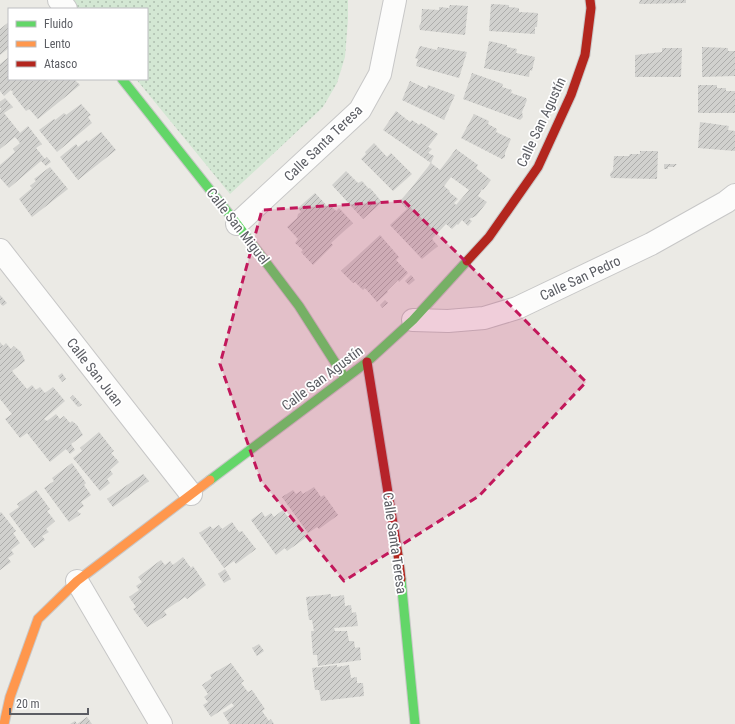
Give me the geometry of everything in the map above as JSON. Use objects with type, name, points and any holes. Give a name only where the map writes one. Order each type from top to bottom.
[{"type":"street","points":[[59,0],[65,8]]},
{"type":"street","name":"Calle Santa Teresa","points":[[238,224],[360,110],[380,74],[395,0]]},
{"type":"street","name":"Calle San Agustín","points":[[4,724],[10,697],[38,619],[77,582],[191,494],[368,362],[413,320],[489,237],[538,167],[571,95],[585,55],[591,8],[590,0]]},
{"type":"street","name":"Calle San Miguel","points":[[123,80],[238,224],[299,306],[345,378]]},
{"type":"street","name":"Calle San Pedro","points":[[413,320],[448,321],[484,318],[517,308],[651,244],[726,202],[735,195]]},
{"type":"street","name":"Calle San Juan","points":[[0,250],[191,494]]},
{"type":"street","name":"Calle Santa Teresa","points":[[368,362],[399,561],[415,724]]},
{"type":"street","points":[[77,582],[161,724]]},
{"type":"highlighted area","points":[[404,201],[586,382],[479,496],[344,581],[261,481],[220,364],[262,210]]},
{"type":"green space","points":[[71,0],[348,0],[345,57],[337,83],[323,107],[230,194],[137,80],[148,80],[148,8],[77,8]]},
{"type":"building","points":[[640,0],[686,0],[686,3],[639,4]]},
{"type":"building","points":[[491,4],[509,5],[509,7],[519,8],[519,12],[538,13],[535,34],[489,31]]},
{"type":"building","points":[[450,5],[468,6],[465,35],[420,30],[419,26],[421,23],[422,9],[439,10],[439,7],[449,8]]},
{"type":"building","points":[[8,23],[8,49],[0,55],[0,29]]},
{"type":"building","points":[[489,41],[517,49],[516,53],[535,57],[529,77],[484,68]]},
{"type":"building","points":[[420,46],[437,50],[438,47],[467,52],[459,78],[416,66],[418,59],[415,58]]},
{"type":"building","points":[[702,47],[728,48],[728,51],[735,51],[735,76],[702,77]]},
{"type":"building","points":[[662,48],[682,48],[681,77],[635,77],[635,55],[662,52]]},
{"type":"building","points":[[8,58],[8,80],[48,80],[49,82],[52,80],[75,80],[80,85],[38,119],[29,109],[26,111],[11,90],[4,96],[0,91],[0,64]]},
{"type":"building","points":[[472,73],[503,84],[502,87],[512,90],[511,93],[526,98],[527,100],[522,112],[523,117],[520,120],[463,99]]},
{"type":"building","points":[[410,81],[427,89],[428,85],[455,95],[444,120],[402,100]]},
{"type":"building","points":[[698,85],[717,85],[717,88],[726,88],[726,91],[735,91],[735,113],[698,113]]},
{"type":"building","points":[[5,98],[13,107],[4,113],[20,133],[28,126],[42,144],[36,148],[45,159],[47,157],[51,162],[46,166],[41,161],[9,188],[0,178],[0,165],[15,152],[13,149],[20,143],[15,137],[0,149],[0,102]]},
{"type":"building","points":[[81,104],[91,115],[88,117],[92,123],[57,152],[39,130],[64,113],[66,115]]},
{"type":"building","points":[[396,111],[410,122],[412,120],[419,125],[421,123],[438,134],[428,147],[432,149],[428,153],[434,156],[431,163],[383,130]]},
{"type":"building","points":[[474,114],[489,121],[488,124],[497,129],[496,132],[511,139],[505,153],[505,157],[502,159],[461,138]]},
{"type":"building","points":[[700,122],[729,126],[728,130],[735,131],[735,151],[698,148]]},
{"type":"building","points":[[101,132],[116,150],[78,180],[60,157],[76,144],[78,147],[87,140],[88,142]]},
{"type":"building","points":[[374,143],[387,157],[391,153],[412,174],[393,191],[361,159],[366,154],[365,152]]},
{"type":"building","points":[[456,149],[478,165],[476,168],[491,180],[483,190],[482,189],[478,196],[487,202],[476,216],[469,219],[472,221],[468,226],[462,220],[452,229],[446,224],[432,239],[438,246],[422,259],[390,225],[407,209],[400,201],[431,163],[440,170]],"holes":[[[451,177],[469,190],[456,205],[454,203],[458,199],[444,186]]]},
{"type":"building","points":[[640,151],[658,151],[657,179],[611,178],[610,174],[613,170],[614,156],[640,154]]},
{"type":"building","points":[[664,164],[677,164],[674,167],[664,169]]},
{"type":"building","points":[[50,167],[68,189],[32,217],[19,199],[32,188],[30,186],[36,181],[34,179]]},
{"type":"building","points":[[346,171],[358,183],[362,181],[382,202],[363,219],[332,185]]},
{"type":"building","points":[[315,193],[327,206],[329,204],[336,211],[339,208],[353,223],[331,243],[333,245],[313,265],[301,252],[303,250],[295,243],[298,239],[287,227],[301,212],[298,208]]},
{"type":"building","points":[[380,235],[399,257],[396,260],[408,273],[399,282],[398,280],[377,302],[365,288],[363,290],[355,282],[353,283],[341,271]]},
{"type":"building","points":[[411,275],[415,280],[409,285],[405,281]]},
{"type":"building","points":[[0,295],[7,303],[3,306],[0,303]]},
{"type":"building","points":[[385,300],[388,303],[382,308],[380,305]]},
{"type":"building","points":[[0,342],[3,346],[6,343],[11,349],[14,346],[21,352],[25,361],[12,371],[27,389],[32,385],[36,390],[40,387],[45,393],[53,387],[65,401],[44,419],[47,421],[56,414],[60,419],[64,416],[70,423],[72,421],[77,425],[83,435],[71,444],[75,450],[70,454],[66,449],[50,462],[27,433],[20,438],[5,419],[12,414],[0,399]]},
{"type":"building","points":[[62,373],[66,379],[62,382],[58,376]]},
{"type":"building","points":[[73,395],[82,405],[78,407],[70,398]]},
{"type":"building","points":[[99,432],[114,451],[111,453],[119,462],[110,470],[113,474],[107,479],[110,483],[100,491],[73,458],[82,451],[80,448]]},
{"type":"building","points":[[72,463],[86,483],[84,485],[91,495],[81,502],[84,506],[77,511],[81,514],[69,522],[44,488],[54,481],[52,478]]},
{"type":"building","points":[[143,474],[149,481],[113,507],[107,499]]},
{"type":"building","points":[[314,487],[321,497],[324,495],[338,515],[319,529],[317,527],[308,533],[282,497],[293,490],[296,494],[301,491],[303,494]]},
{"type":"building","points":[[36,490],[50,509],[47,511],[55,521],[46,529],[49,532],[42,536],[45,540],[34,548],[9,514],[19,507],[17,504]]},
{"type":"building","points":[[283,510],[290,520],[293,518],[307,537],[287,551],[285,548],[276,555],[251,520],[262,512],[265,517],[271,513],[274,517]]},
{"type":"building","points":[[1,512],[16,531],[13,533],[20,543],[11,550],[14,554],[8,558],[11,562],[0,570],[0,513]]},
{"type":"building","points":[[232,522],[239,532],[242,531],[256,549],[236,564],[234,561],[224,568],[199,533],[210,526],[213,529],[219,525],[222,529]]},
{"type":"building","points":[[183,557],[191,568],[193,566],[206,585],[187,599],[185,597],[164,611],[167,615],[147,627],[133,609],[136,607],[129,597],[139,590],[136,586],[142,582],[138,577],[161,560],[165,565],[170,561],[173,565]]},
{"type":"building","points":[[225,569],[231,579],[224,583],[218,574]]},
{"type":"building","points":[[331,594],[331,597],[344,595],[345,606],[351,605],[352,613],[356,612],[358,626],[334,628],[335,631],[347,631],[349,641],[354,641],[355,648],[360,647],[361,660],[318,666],[317,655],[313,655],[311,631],[314,631],[312,620],[309,620],[306,597]]},
{"type":"building","points":[[259,644],[264,651],[257,656],[252,648]]},
{"type":"building","points":[[231,663],[244,681],[241,683],[248,692],[252,690],[265,709],[262,711],[269,721],[271,719],[274,724],[228,724],[229,723],[223,713],[234,706],[232,703],[211,717],[203,705],[208,702],[204,697],[208,694],[202,685],[212,678],[210,675]]},
{"type":"building","points":[[337,665],[337,667],[349,665],[351,678],[357,677],[357,683],[363,683],[364,696],[321,701],[319,690],[315,690],[312,668]]},
{"type":"building","points":[[87,717],[92,724],[77,724]]},
{"type":"building","points":[[75,721],[77,724],[70,724]]},
{"type":"traffic: fast","points":[[123,80],[237,224],[299,306],[345,378]]},
{"type":"traffic: fast","points":[[210,480],[367,362],[413,320],[467,261]]},
{"type":"traffic: fast","points":[[401,579],[415,724]]},
{"type":"traffic: slow","points":[[4,724],[10,697],[38,619],[77,581],[210,480]]},
{"type":"traffic: jam","points":[[467,261],[489,237],[538,167],[571,95],[585,55],[591,8],[590,0]]},
{"type":"traffic: jam","points":[[367,362],[401,579]]}]
